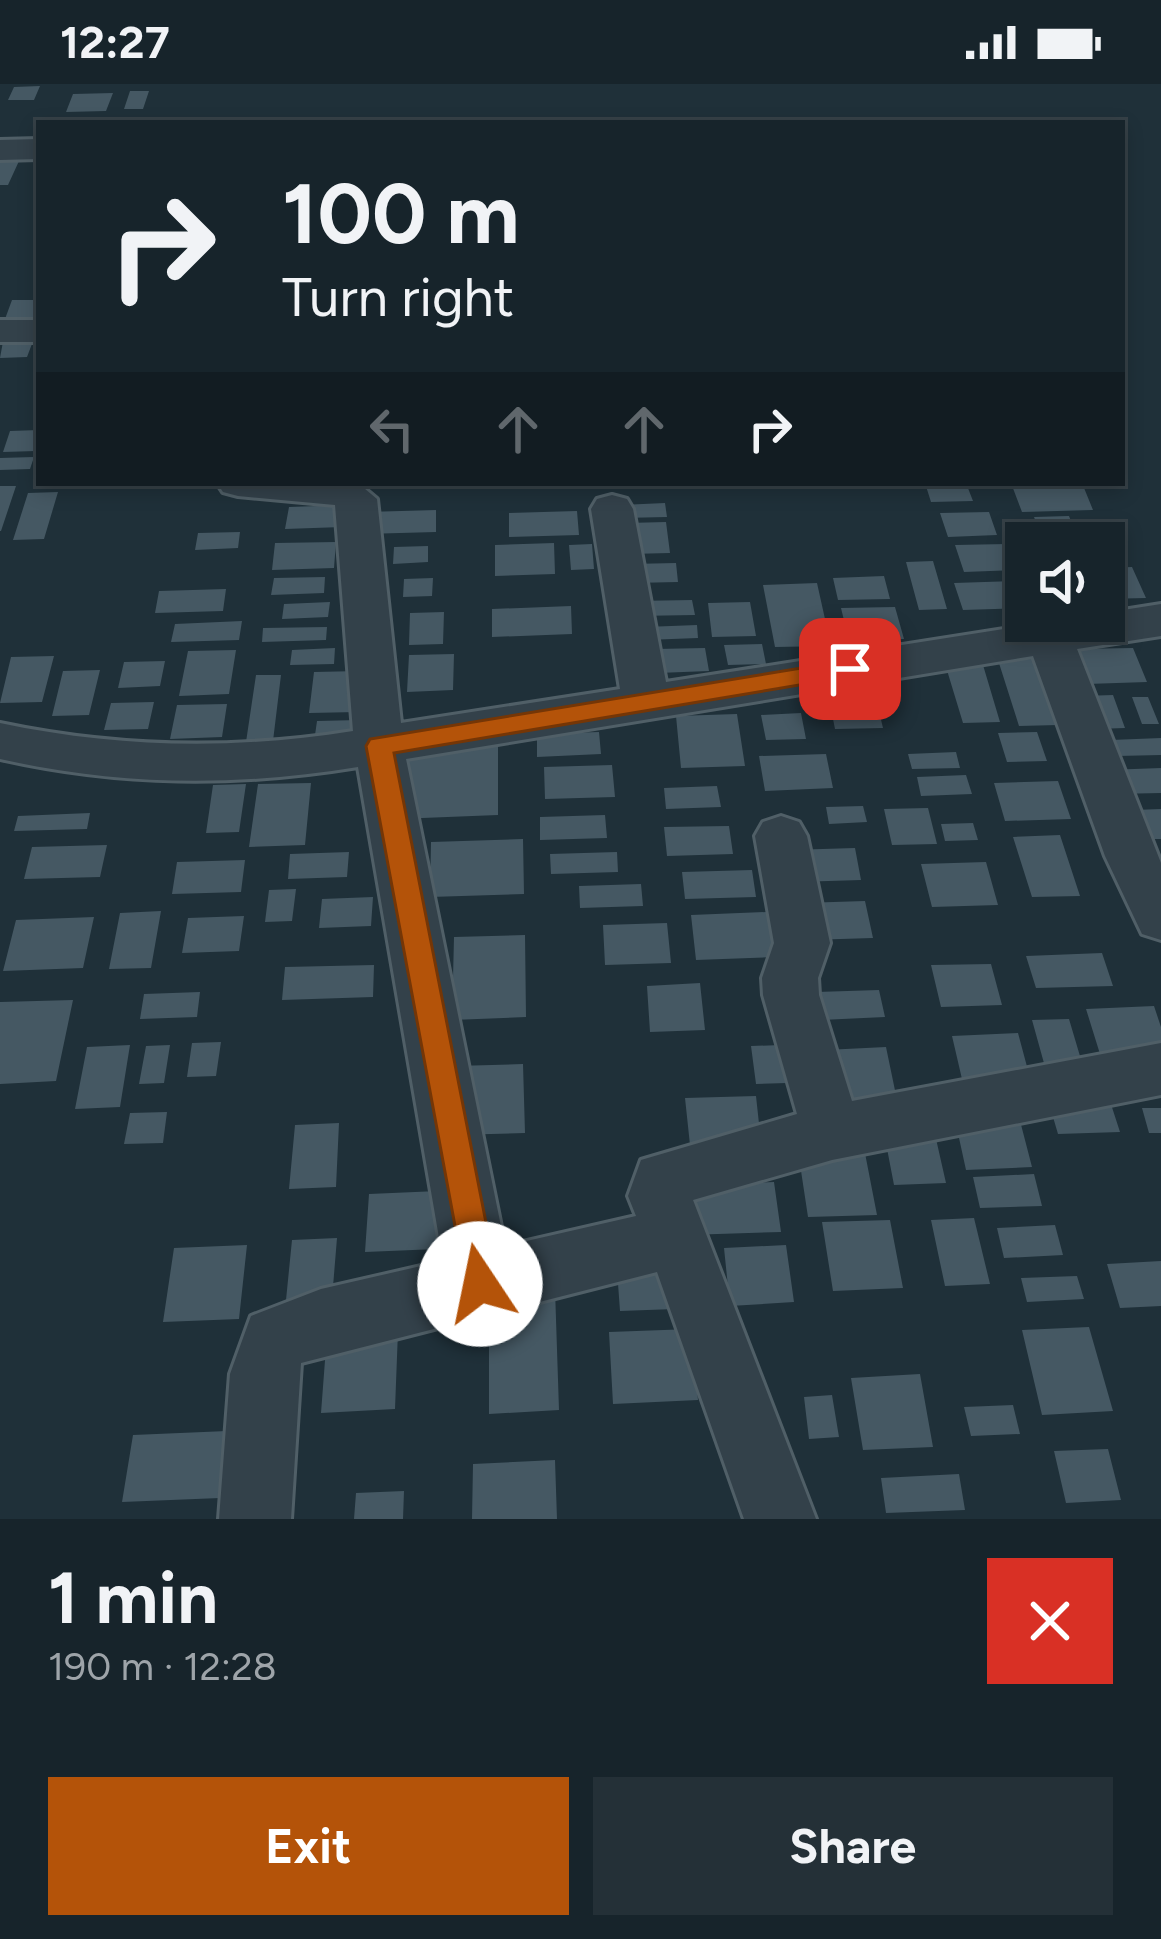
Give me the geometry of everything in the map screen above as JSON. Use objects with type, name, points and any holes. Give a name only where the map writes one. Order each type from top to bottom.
[{"type":"street","points":[[0,150],[36,149]]},
{"type":"street","points":[[0,331],[36,332]]},
{"type":"street","points":[[338,486],[356,499],[379,746],[480,1284]]},
{"type":"street","points":[[612,509],[646,701]]},
{"type":"street","points":[[1125,626],[1161,620]]},
{"type":"street","points":[[0,741],[91,760],[158,765],[247,763],[1024,642]]},
{"type":"street","points":[[1052,642],[1146,855],[1161,918]]},
{"type":"street","points":[[781,836],[802,943],[790,978],[791,995],[832,1132]]},
{"type":"street","points":[[780,1519],[659,1196],[663,1180],[832,1132],[1161,1069]]},
{"type":"street","points":[[255,1519],[264,1374],[275,1340],[321,1322],[676,1238]]},
{"type":"building","points":[[40,86],[34,100],[8,100],[14,87]]},
{"type":"building","points":[[130,91],[149,91],[143,109],[124,109]]},
{"type":"building","points":[[113,93],[106,111],[66,112],[73,94]]},
{"type":"building","points":[[0,161],[19,161],[8,185],[0,185]]},
{"type":"building","points":[[12,300],[36,300],[36,318],[5,319]]},
{"type":"building","points":[[4,336],[35,336],[27,357],[0,358]]},
{"type":"building","points":[[36,430],[36,451],[3,452],[10,431]]},
{"type":"building","points":[[34,457],[30,469],[0,470],[0,458]]},
{"type":"building","points":[[0,486],[16,486],[1,531],[0,531]]},
{"type":"building","points":[[926,486],[967,486],[973,501],[931,502]]},
{"type":"building","points":[[1012,486],[1083,486],[1093,510],[1022,512]]},
{"type":"building","points":[[58,492],[44,539],[13,540],[28,493]]},
{"type":"building","points":[[665,503],[667,517],[622,518],[621,505]]},
{"type":"building","points":[[344,505],[342,527],[285,529],[289,507]]},
{"type":"building","points":[[436,510],[436,532],[364,534],[366,512]]},
{"type":"building","points":[[577,511],[579,535],[509,537],[509,513]]},
{"type":"building","points":[[989,512],[997,535],[948,537],[940,513]]},
{"type":"building","points":[[1069,516],[1071,522],[1036,522],[1034,517]]},
{"type":"building","points":[[666,522],[670,553],[630,554],[627,523]]},
{"type":"building","points":[[240,532],[238,548],[195,550],[198,533]]},
{"type":"building","points":[[336,542],[334,568],[272,570],[275,543]]},
{"type":"building","points":[[554,543],[555,574],[495,576],[495,545]]},
{"type":"building","points":[[592,544],[594,569],[571,570],[569,545]]},
{"type":"building","points":[[1005,544],[1005,570],[964,572],[955,545]]},
{"type":"building","points":[[428,546],[428,562],[393,564],[394,547]]},
{"type":"building","points":[[933,561],[947,609],[919,610],[906,562]]},
{"type":"building","points":[[676,563],[678,582],[633,583],[631,564]]},
{"type":"building","points":[[1125,567],[1132,567],[1146,598],[1125,598]]},
{"type":"building","points":[[884,576],[890,599],[838,600],[833,578]]},
{"type":"building","points":[[325,577],[324,593],[271,595],[274,578]]},
{"type":"building","points":[[433,578],[432,596],[403,597],[404,579]]},
{"type":"building","points":[[1005,581],[1005,609],[963,610],[954,583]]},
{"type":"building","points":[[817,583],[831,646],[775,647],[763,585]]},
{"type":"building","points":[[226,589],[223,611],[155,613],[159,591]]},
{"type":"building","points":[[692,600],[695,615],[636,616],[635,601]]},
{"type":"building","points":[[330,602],[328,617],[282,619],[284,604]]},
{"type":"building","points":[[750,602],[756,636],[712,637],[708,603]]},
{"type":"building","points":[[571,606],[572,634],[492,637],[492,609]]},
{"type":"building","points":[[895,607],[904,639],[849,641],[841,608]]},
{"type":"building","points":[[444,612],[443,644],[409,645],[410,613]]},
{"type":"building","points":[[242,621],[239,640],[171,642],[175,624]]},
{"type":"building","points":[[697,625],[698,638],[646,640],[645,627]]},
{"type":"building","points":[[327,627],[326,640],[262,642],[263,628]]},
{"type":"building","points":[[762,644],[766,664],[728,665],[724,645]]},
{"type":"building","points":[[335,648],[334,664],[290,665],[292,650]]},
{"type":"building","points":[[705,648],[709,671],[658,673],[656,649]]},
{"type":"building","points":[[1133,648],[1147,682],[1087,684],[1075,649]]},
{"type":"building","points":[[236,650],[229,694],[179,696],[188,651]]},
{"type":"building","points":[[454,654],[453,690],[407,692],[409,655]]},
{"type":"building","points":[[54,656],[42,702],[0,703],[11,657]]},
{"type":"building","points":[[1035,659],[1058,725],[1019,726],[998,660]]},
{"type":"building","points":[[165,661],[160,686],[118,688],[124,662]]},
{"type":"building","points":[[983,665],[1000,722],[963,723],[946,667]]},
{"type":"building","points":[[100,670],[89,715],[52,716],[63,671]]},
{"type":"building","points":[[360,671],[357,712],[309,713],[314,672]]},
{"type":"building","points":[[256,675],[281,675],[273,741],[246,742]]},
{"type":"building","points":[[868,675],[873,696],[820,697],[816,677]]},
{"type":"building","points":[[1113,695],[1125,728],[1095,729],[1083,696]]},
{"type":"building","points":[[1132,697],[1148,697],[1159,724],[1142,724]]},
{"type":"building","points":[[154,702],[148,729],[104,730],[111,703]]},
{"type":"building","points":[[877,703],[883,728],[835,729],[830,704]]},
{"type":"building","points":[[227,704],[222,737],[170,739],[177,705]]},
{"type":"building","points":[[801,713],[806,739],[766,740],[761,715]]},
{"type":"building","points":[[737,714],[745,766],[681,768],[676,716]]},
{"type":"building","points":[[359,720],[358,734],[315,735],[317,721]]},
{"type":"building","points":[[599,732],[601,754],[537,757],[537,734]]},
{"type":"building","points":[[1037,732],[1047,761],[1007,762],[998,733]]},
{"type":"building","points":[[1161,738],[1161,755],[1117,756],[1111,740]]},
{"type":"building","points":[[498,745],[498,815],[397,819],[401,748]]},
{"type":"building","points":[[956,752],[960,768],[912,769],[908,754]]},
{"type":"building","points":[[826,754],[833,788],[765,791],[759,756]]},
{"type":"building","points":[[612,765],[615,797],[545,799],[544,767]]},
{"type":"building","points":[[1161,768],[1161,793],[1115,794],[1107,770]]},
{"type":"building","points":[[966,775],[972,794],[921,796],[917,777]]},
{"type":"building","points":[[1058,781],[1071,819],[1005,821],[994,783]]},
{"type":"building","points":[[311,783],[305,845],[249,847],[258,784]]},
{"type":"building","points":[[246,784],[239,832],[206,833],[213,785]]},
{"type":"building","points":[[717,786],[721,807],[666,809],[664,788]]},
{"type":"building","points":[[863,806],[867,822],[829,824],[826,807]]},
{"type":"building","points":[[928,808],[937,844],[892,845],[884,809]]},
{"type":"building","points":[[1161,809],[1161,839],[1145,839],[1134,810]]},
{"type":"building","points":[[90,813],[87,829],[14,831],[18,816]]},
{"type":"building","points":[[605,815],[607,838],[540,840],[540,817]]},
{"type":"building","points":[[973,823],[978,840],[945,841],[941,824]]},
{"type":"building","points":[[729,826],[733,854],[667,856],[664,827]]},
{"type":"building","points":[[1060,835],[1080,896],[1032,897],[1013,837]]},
{"type":"building","points":[[523,839],[524,894],[430,897],[431,842]]},
{"type":"building","points":[[107,845],[100,877],[24,879],[32,847]]},
{"type":"building","points":[[855,848],[861,880],[796,882],[790,850]]},
{"type":"building","points":[[349,852],[347,877],[288,879],[290,854]]},
{"type":"building","points":[[617,852],[618,872],[551,874],[550,854]]},
{"type":"building","points":[[245,860],[241,892],[172,894],[177,862]]},
{"type":"building","points":[[986,862],[998,905],[932,907],[921,864]]},
{"type":"building","points":[[752,870],[756,897],[685,899],[682,872]]},
{"type":"building","points":[[641,884],[643,906],[580,908],[579,886]]},
{"type":"building","points":[[296,889],[292,921],[265,922],[269,890]]},
{"type":"building","points":[[373,897],[371,926],[319,928],[322,899]]},
{"type":"building","points":[[865,901],[873,938],[809,940],[802,903]]},
{"type":"building","points":[[161,911],[151,968],[109,969],[120,913]]},
{"type":"building","points":[[767,912],[774,957],[696,960],[691,915]]},
{"type":"building","points":[[244,916],[239,951],[182,953],[188,918]]},
{"type":"building","points":[[94,917],[83,968],[3,971],[16,920]]},
{"type":"building","points":[[667,923],[671,963],[605,965],[603,925]]},
{"type":"building","points":[[525,935],[526,1017],[452,1020],[454,937]]},
{"type":"building","points":[[1102,953],[1113,986],[1036,988],[1026,956]]},
{"type":"building","points":[[991,964],[1002,1005],[941,1007],[931,965]]},
{"type":"building","points":[[374,965],[373,997],[282,1000],[285,967]]},
{"type":"building","points":[[700,983],[705,1030],[650,1032],[647,986]]},
{"type":"building","points":[[879,990],[885,1017],[821,1020],[816,992]]},
{"type":"building","points":[[200,992],[197,1017],[140,1019],[144,994]]},
{"type":"building","points":[[73,1000],[56,1081],[0,1084],[0,1002]]},
{"type":"building","points":[[1154,1006],[1161,1027],[1161,1052],[1100,1054],[1086,1009]]},
{"type":"building","points":[[1069,1019],[1085,1073],[1047,1074],[1032,1020]]},
{"type":"building","points":[[1018,1033],[1033,1089],[965,1092],[952,1036]]},
{"type":"building","points":[[221,1042],[216,1076],[187,1077],[192,1043]]},
{"type":"building","points":[[130,1045],[120,1107],[75,1109],[87,1047]]},
{"type":"building","points":[[170,1045],[164,1083],[139,1084],[146,1046]]},
{"type":"building","points":[[781,1045],[787,1083],[756,1084],[751,1046]]},
{"type":"building","points":[[886,1047],[897,1100],[834,1102],[825,1050]]},
{"type":"building","points":[[523,1064],[525,1133],[453,1135],[455,1066]]},
{"type":"building","points":[[756,1096],[761,1142],[690,1145],[685,1098]]},
{"type":"building","points":[[1109,1098],[1120,1132],[1058,1134],[1048,1100]]},
{"type":"building","points":[[1142,1108],[1161,1108],[1161,1133],[1149,1133]]},
{"type":"building","points":[[167,1112],[163,1143],[124,1144],[130,1113]]},
{"type":"building","points":[[1018,1113],[1032,1167],[966,1170],[954,1115]]},
{"type":"building","points":[[339,1123],[336,1187],[289,1189],[295,1125]]},
{"type":"building","points":[[934,1130],[946,1183],[894,1185],[884,1133]]},
{"type":"building","points":[[864,1148],[877,1215],[808,1217],[798,1151]]},
{"type":"building","points":[[1034,1174],[1042,1206],[980,1208],[973,1177]]},
{"type":"building","points":[[774,1182],[781,1232],[687,1235],[682,1186]]},
{"type":"building","points":[[438,1191],[437,1249],[365,1252],[369,1194]]},
{"type":"building","points":[[974,1218],[990,1284],[945,1286],[931,1220]]},
{"type":"building","points":[[890,1220],[903,1288],[833,1291],[822,1222]]},
{"type":"building","points":[[1055,1225],[1063,1255],[1004,1258],[997,1228]]},
{"type":"building","points":[[337,1238],[332,1299],[286,1300],[292,1240]]},
{"type":"building","points":[[247,1245],[239,1319],[163,1322],[174,1248]]},
{"type":"building","points":[[786,1245],[794,1302],[730,1306],[724,1248]]},
{"type":"building","points":[[670,1254],[675,1309],[620,1311],[616,1256]]},
{"type":"building","points":[[1161,1261],[1161,1306],[1120,1308],[1107,1264]]},
{"type":"building","points":[[1077,1276],[1084,1299],[1027,1302],[1021,1278]]},
{"type":"building","points":[[555,1289],[559,1410],[489,1414],[489,1291]]},
{"type":"building","points":[[1089,1327],[1113,1411],[1042,1415],[1022,1330]]},
{"type":"building","points":[[691,1329],[698,1400],[613,1404],[609,1332]]},
{"type":"building","points":[[398,1331],[395,1409],[321,1413],[327,1334]]},
{"type":"building","points":[[920,1374],[933,1447],[863,1450],[851,1378]]},
{"type":"building","points":[[832,1395],[839,1437],[809,1439],[804,1397]]},
{"type":"building","points":[[1013,1405],[1020,1434],[971,1436],[964,1407]]},
{"type":"building","points":[[227,1431],[220,1498],[122,1502],[133,1435]]},
{"type":"building","points":[[1108,1449],[1121,1500],[1066,1503],[1054,1451]]},
{"type":"building","points":[[555,1460],[557,1519],[472,1519],[473,1464]]},
{"type":"building","points":[[959,1474],[965,1510],[886,1513],[881,1478]]},
{"type":"building","points":[[404,1491],[403,1519],[354,1519],[356,1493]]},
{"type":"route","points":[[480,1284],[379,746],[850,669]]}]
